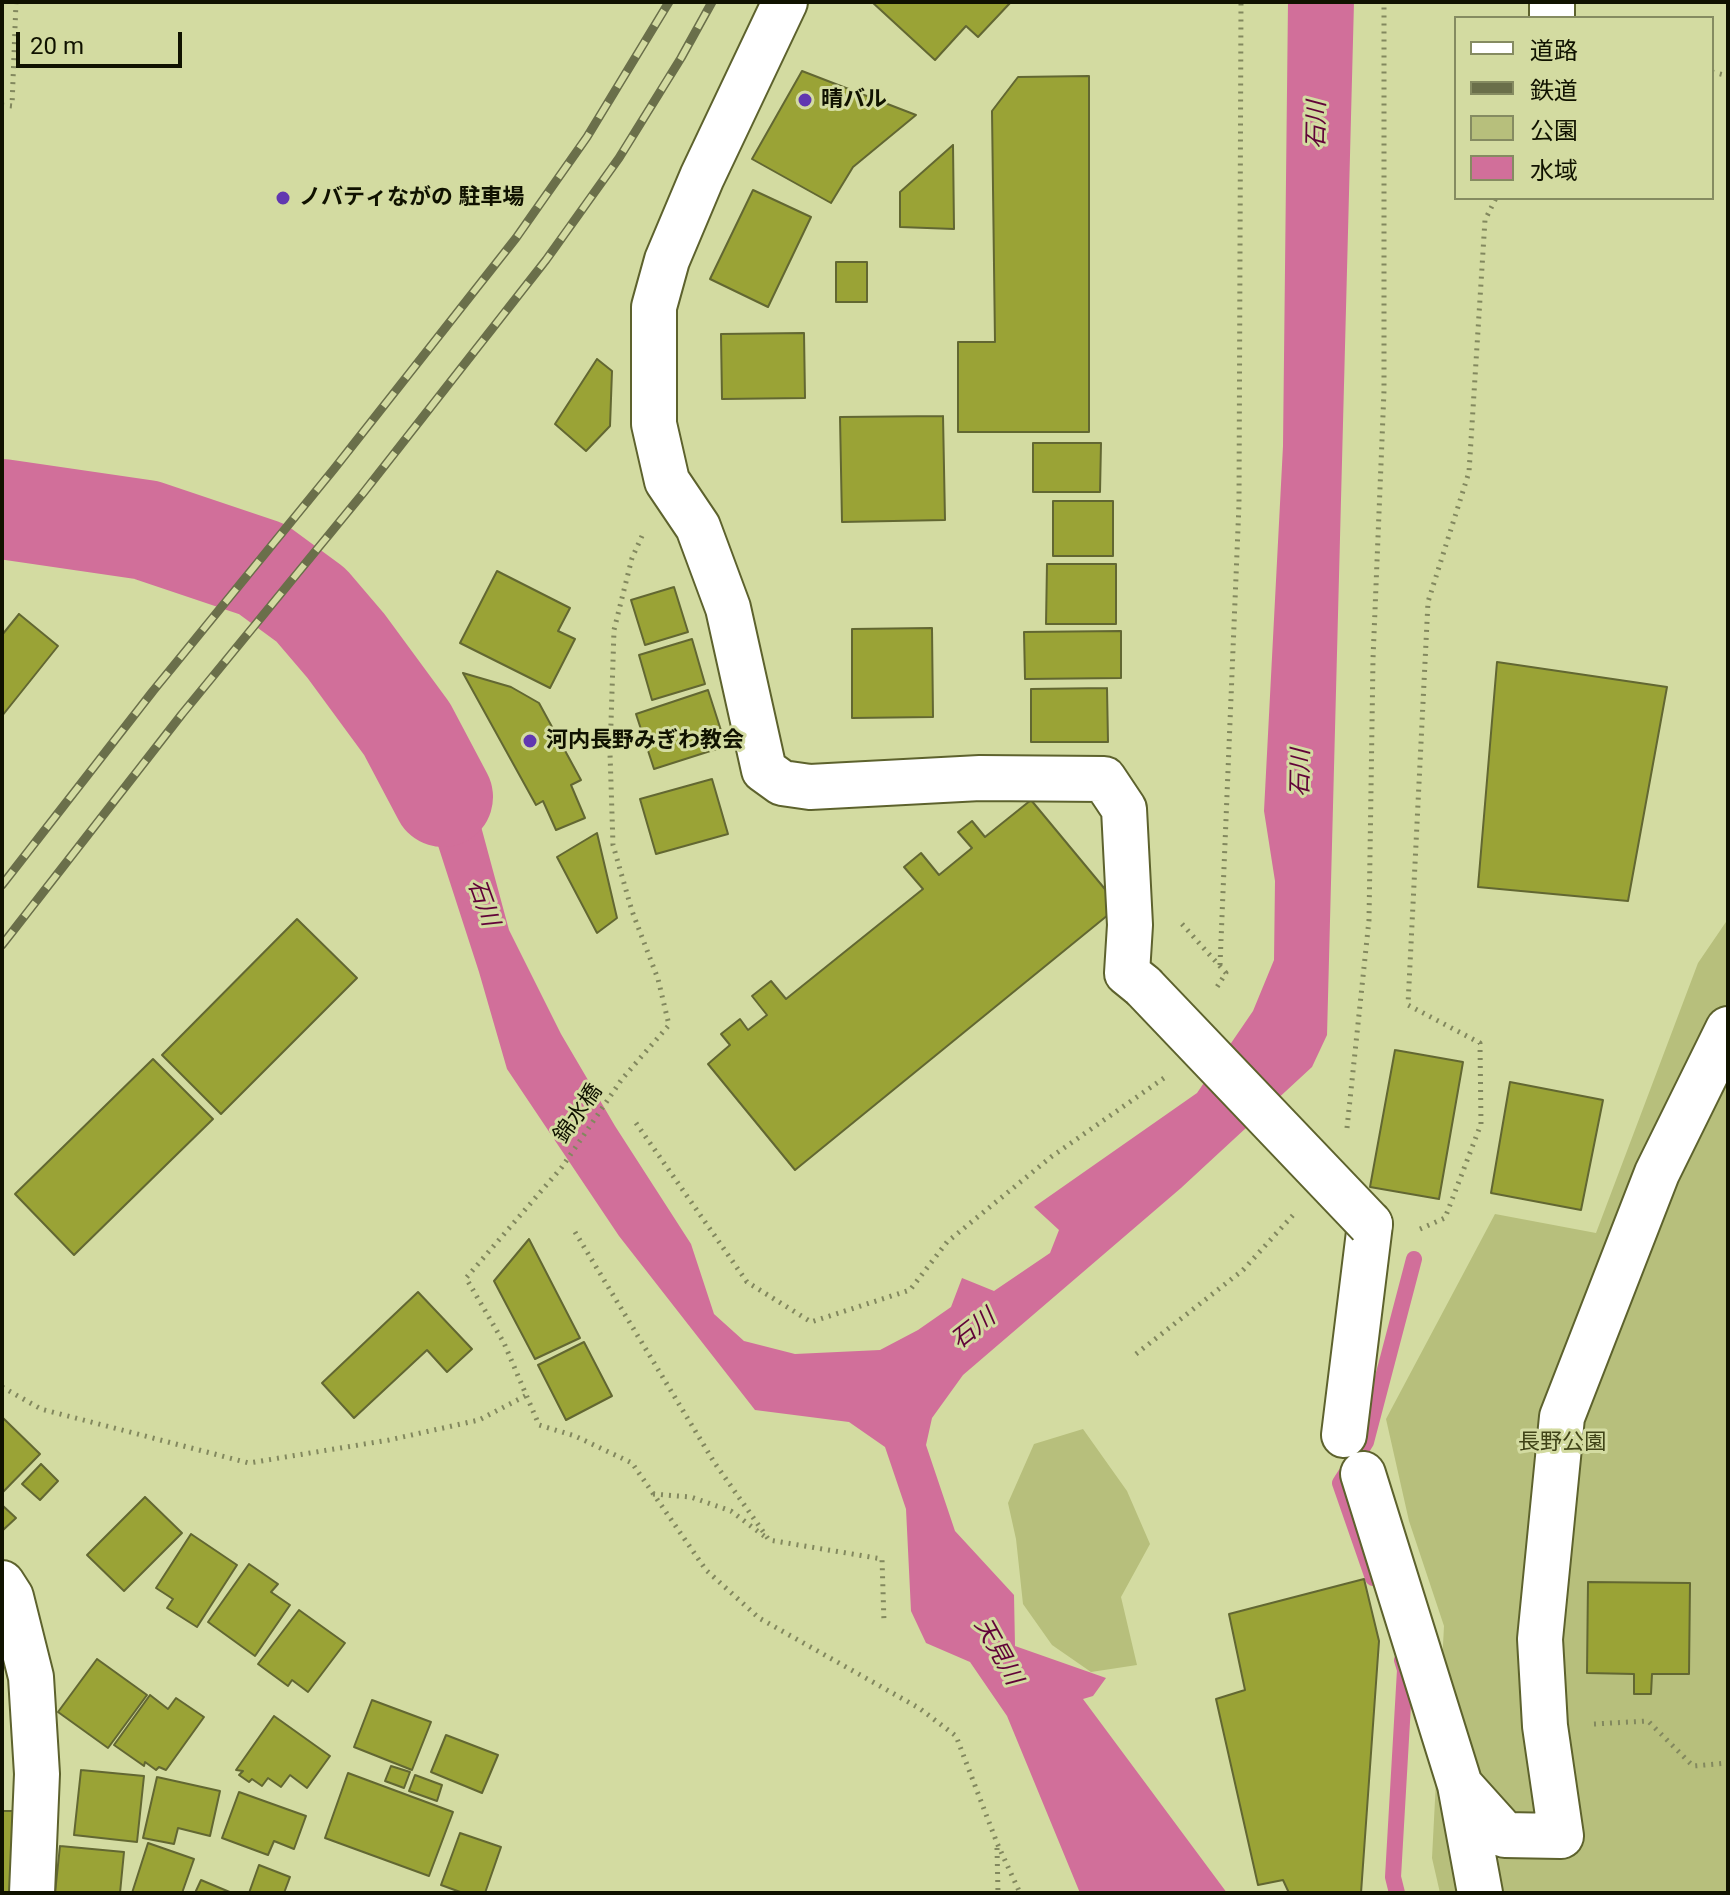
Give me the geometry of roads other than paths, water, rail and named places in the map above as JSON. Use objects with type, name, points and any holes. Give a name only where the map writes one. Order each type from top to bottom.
[{"type":"street","points":[[785,2],[702,177],[667,260],[654,307],[654,424],[667,481],[698,527],[728,608],[764,770],[782,783],[810,787],[980,778],[1104,779],[1124,809],[1130,925],[1127,973],[1143,986],[1370,1224],[1344,1435]]},
{"type":"street","points":[[1460,1785],[1505,1835],[1561,1836],[1545,1726],[1540,1639],[1562,1417],[1657,1173],[1728,1029]]},
{"type":"street","points":[[1363,1474],[1460,1785],[1480,1893]]},
{"type":"street","points":[[2,1583],[11,1597],[31,1677],[37,1774],[32,1893]]},
{"type":"water","name":"天見川","points":[[1288,2],[1354,2],[1327,1035],[1312,1067],[1181,1188],[963,1375],[932,1418],[926,1445],[955,1531],[1014,1595],[1015,1646],[1106,1678],[1093,1696],[1083,1699],[1227,1893],[1080,1893],[1007,1716],[970,1662],[926,1643],[911,1611],[906,1509],[885,1447],[849,1422],[755,1410],[619,1236],[507,1069],[421,793],[362,684],[402,674],[472,793],[509,930],[561,1034],[615,1126],[691,1244],[714,1314],[744,1341],[795,1354],[880,1350],[918,1330],[951,1307],[962,1278],[994,1291],[1050,1253],[1059,1230],[1034,1207],[1197,1093],[1253,1011],[1274,960],[1275,881],[1264,811],[1283,446]]},
{"type":"waterway","name":"石川","points":[[2,509],[146,530],[262,569],[311,605],[346,646],[407,729],[443,797]]},
{"type":"waterway","points":[[1373,1578],[1340,1483],[1366,1442],[1414,1259]]},
{"type":"waterway","points":[[1397,1893],[1393,1877],[1405,1670],[1402,1660]]},
{"type":"railway","points":[[2,885],[153,691],[334,469],[516,238],[587,137],[669,2]]},
{"type":"railway","points":[[2,945],[182,714],[364,492],[546,260],[619,158],[712,2]]},
{"type":"place","name":"晴バル","points":[[805,100]]},
{"type":"place","name":"ノバティながの 駐車場","points":[[283,198]]},
{"type":"place","name":"河内長野みぎわ教会","points":[[530,741]]},
{"type":"park label","name":"長野公園","points":[[1562,1443]]}]
